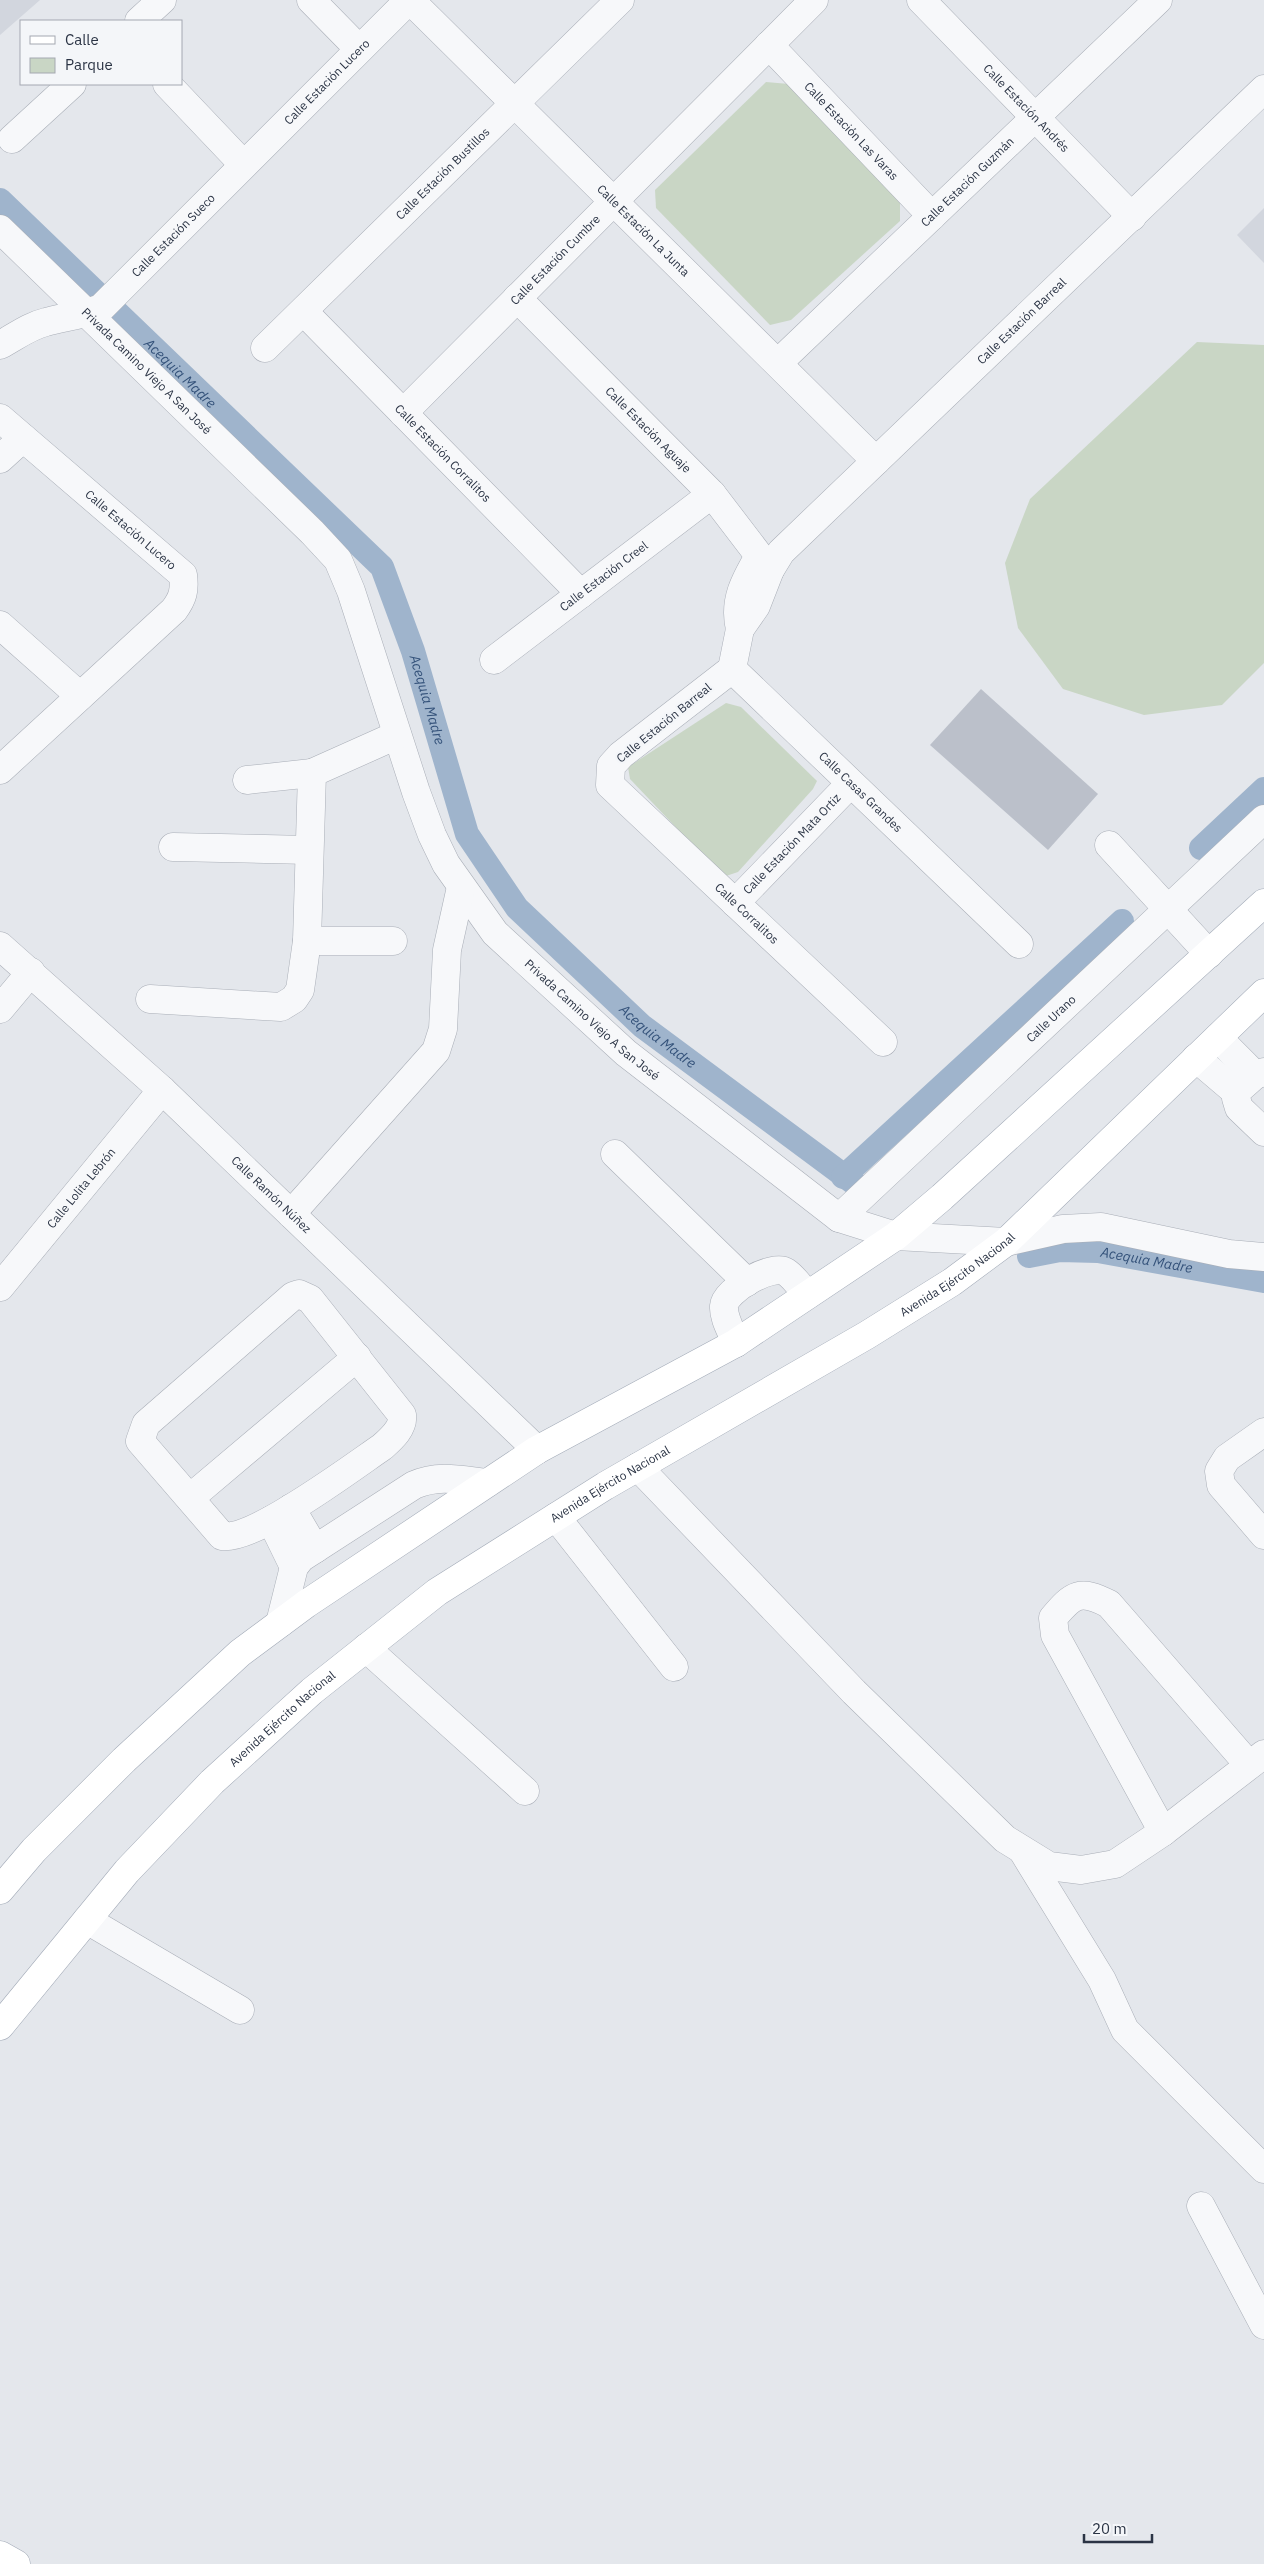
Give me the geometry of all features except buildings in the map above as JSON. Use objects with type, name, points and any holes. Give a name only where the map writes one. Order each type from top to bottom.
[{"type":"main road","points":[[0,1890],[34,1850],[124,1760],[240,1653],[280,1623],[537,1450],[736,1343],[896,1236],[942,1197],[1264,903]]},
{"type":"main road","name":"Avenida Ejército Nacional","points":[[0,2026],[127,1871],[212,1782],[312,1691],[437,1592],[556,1517],[867,1335],[952,1282],[1006,1242],[1264,993]]},
{"type":"main road","points":[[0,2555],[16,2564]]},
{"type":"street","points":[[140,20],[162,0]]},
{"type":"street","points":[[311,0],[359,49]]},
{"type":"street","name":"Calle Estación Lucero","points":[[243,164],[410,0]]},
{"type":"street","name":"Calle Estación La Junta","points":[[410,0],[876,460]]},
{"type":"street","name":"Calle Estación Bustillos","points":[[265,348],[304,312],[620,0]]},
{"type":"street","name":"Calle Estación Cumbre","points":[[402,412],[814,0]]},
{"type":"street","name":"Calle Estación Andrés","points":[[921,0],[1132,217]]},
{"type":"street","name":"Calle Estación Guzmán","points":[[778,363],[1035,118],[1144,5]]},
{"type":"street","name":"Calle Estación Las Varas","points":[[769,45],[932,216]]},
{"type":"street","points":[[12,139],[71,85]]},
{"type":"street","points":[[168,85],[243,164]]},
{"type":"street","name":"Calle Estación Barreal","points":[[770,559],[1264,90]]},
{"type":"street","name":"Calle Estación Sueco","points":[[102,305],[243,164]]},
{"type":"street","name":"Privada Camino Viejo A San José","points":[[0,229],[102,305],[338,560],[356,608],[432,835],[446,864],[495,933],[626,1053],[839,1218],[896,1236],[1006,1242],[1063,1229],[1101,1227],[1229,1254],[1264,1257]]},
{"type":"street","name":"Calle Estación Aguaje","points":[[517,298],[712,494],[770,559]]},
{"type":"street","points":[[0,346],[27,329],[102,305]]},
{"type":"street","name":"Calle Estación Corralitos","points":[[304,312],[581,594]]},
{"type":"street","name":"Calle Estación Lucero","points":[[0,418],[183,575],[184,589],[181,601],[174,610],[0,770]]},
{"type":"street","points":[[0,459],[23,438]]},
{"type":"street","name":"Calle Estación Creel","points":[[494,660],[712,494]]},
{"type":"street","points":[[732,669],[740,629],[756,606],[770,559]]},
{"type":"street","points":[[0,625],[80,696]]},
{"type":"street","name":"Calle Estación Barreal","points":[[610,785],[612,766],[621,755],[732,669]]},
{"type":"street","name":"Calle Casas Grandes","points":[[732,669],[1019,944]]},
{"type":"street","points":[[247,780],[312,773],[397,735]]},
{"type":"street","points":[[150,999],[281,1007],[294,999],[300,990],[307,941],[312,773]]},
{"type":"street","name":"Calle Estación Mata Ortiz","points":[[735,903],[850,784]]},
{"type":"street","name":"Calle Corralitos","points":[[610,785],[884,1042]]},
{"type":"street","name":"Calle Urano","points":[[839,1218],[1264,819]]},
{"type":"street","points":[[1109,844],[1209,954]]},
{"type":"street","points":[[172,847],[309,850]]},
{"type":"street","points":[[291,1214],[436,1051],[443,1029],[448,950],[461,887]]},
{"type":"street","points":[[307,941],[393,941]]},
{"type":"street","name":"Calle Ramón Núñez","points":[[0,946],[162,1090],[537,1450]]},
{"type":"street","points":[[0,1009],[31,972]]},
{"type":"street","points":[[1218,1038],[1252,1080]]},
{"type":"street","points":[[1196,1058],[1252,1080]]},
{"type":"street","points":[[1252,1080],[1239,1108],[1264,1132]]},
{"type":"street","name":"Calle Lolita Lebrón","points":[[0,1287],[162,1090]]},
{"type":"street","points":[[615,1154],[748,1282]]},
{"type":"street","points":[[736,1343],[724,1311],[724,1304],[726,1297],[748,1282],[779,1270],[786,1272],[807,1295]]},
{"type":"street","points":[[299,1294],[310,1299],[357,1357],[402,1415],[400,1427],[394,1436],[281,1514],[236,1536],[222,1536],[140,1441],[141,1432],[146,1424],[293,1296],[299,1294]]},
{"type":"street","points":[[190,1498],[357,1357]]},
{"type":"street","points":[[1264,1432],[1227,1458],[1219,1471],[1221,1485],[1264,1535]]},
{"type":"street","points":[[638,1468],[854,1692],[1006,1839],[1049,1866],[1081,1870],[1115,1864],[1162,1832],[1257,1760],[1109,1604],[1090,1594],[1069,1599],[1053,1618],[1054,1635],[1162,1832]]},
{"type":"street","points":[[280,1623],[294,1567],[301,1558],[414,1484],[426,1479],[439,1477],[487,1483]]},
{"type":"street","points":[[281,1514],[315,1549]]},
{"type":"street","points":[[281,1514],[294,1567]]},
{"type":"street","points":[[556,1517],[674,1666]]},
{"type":"street","points":[[366,1648],[525,1791]]},
{"type":"street","points":[[1022,1849],[1102,1980],[1125,2030],[1264,2169]]},
{"type":"street","points":[[87,1920],[240,2010]]},
{"type":"street","points":[[1201,2206],[1264,2325]]},
{"type":"shaded area","points":[[0,0],[40,0],[0,35]]},
{"type":"shaded area","points":[[1264,208],[1264,263],[1237,235]]},
{"type":"green space","points":[[766,82],[789,84],[900,202],[900,221],[791,320],[770,325],[656,208],[655,190]]},
{"type":"green space","points":[[1197,342],[1264,345],[1264,663],[1222,705],[1144,715],[1063,689],[1018,628],[1005,563],[1030,499]]},
{"type":"green space","points":[[726,703],[741,707],[817,781],[813,789],[738,872],[723,877],[630,779],[628,767]]},
{"type":"waterway","name":"Acequia Madre","points":[[0,200],[382,567],[413,651],[467,834],[517,908],[642,1026],[858,1186]]},
{"type":"waterway","points":[[1201,848],[1264,789]]},
{"type":"waterway","points":[[843,1177],[1122,921]]},
{"type":"waterway","name":"Acequia Madre","points":[[1029,1256],[1060,1250],[1098,1251],[1264,1281]]}]
